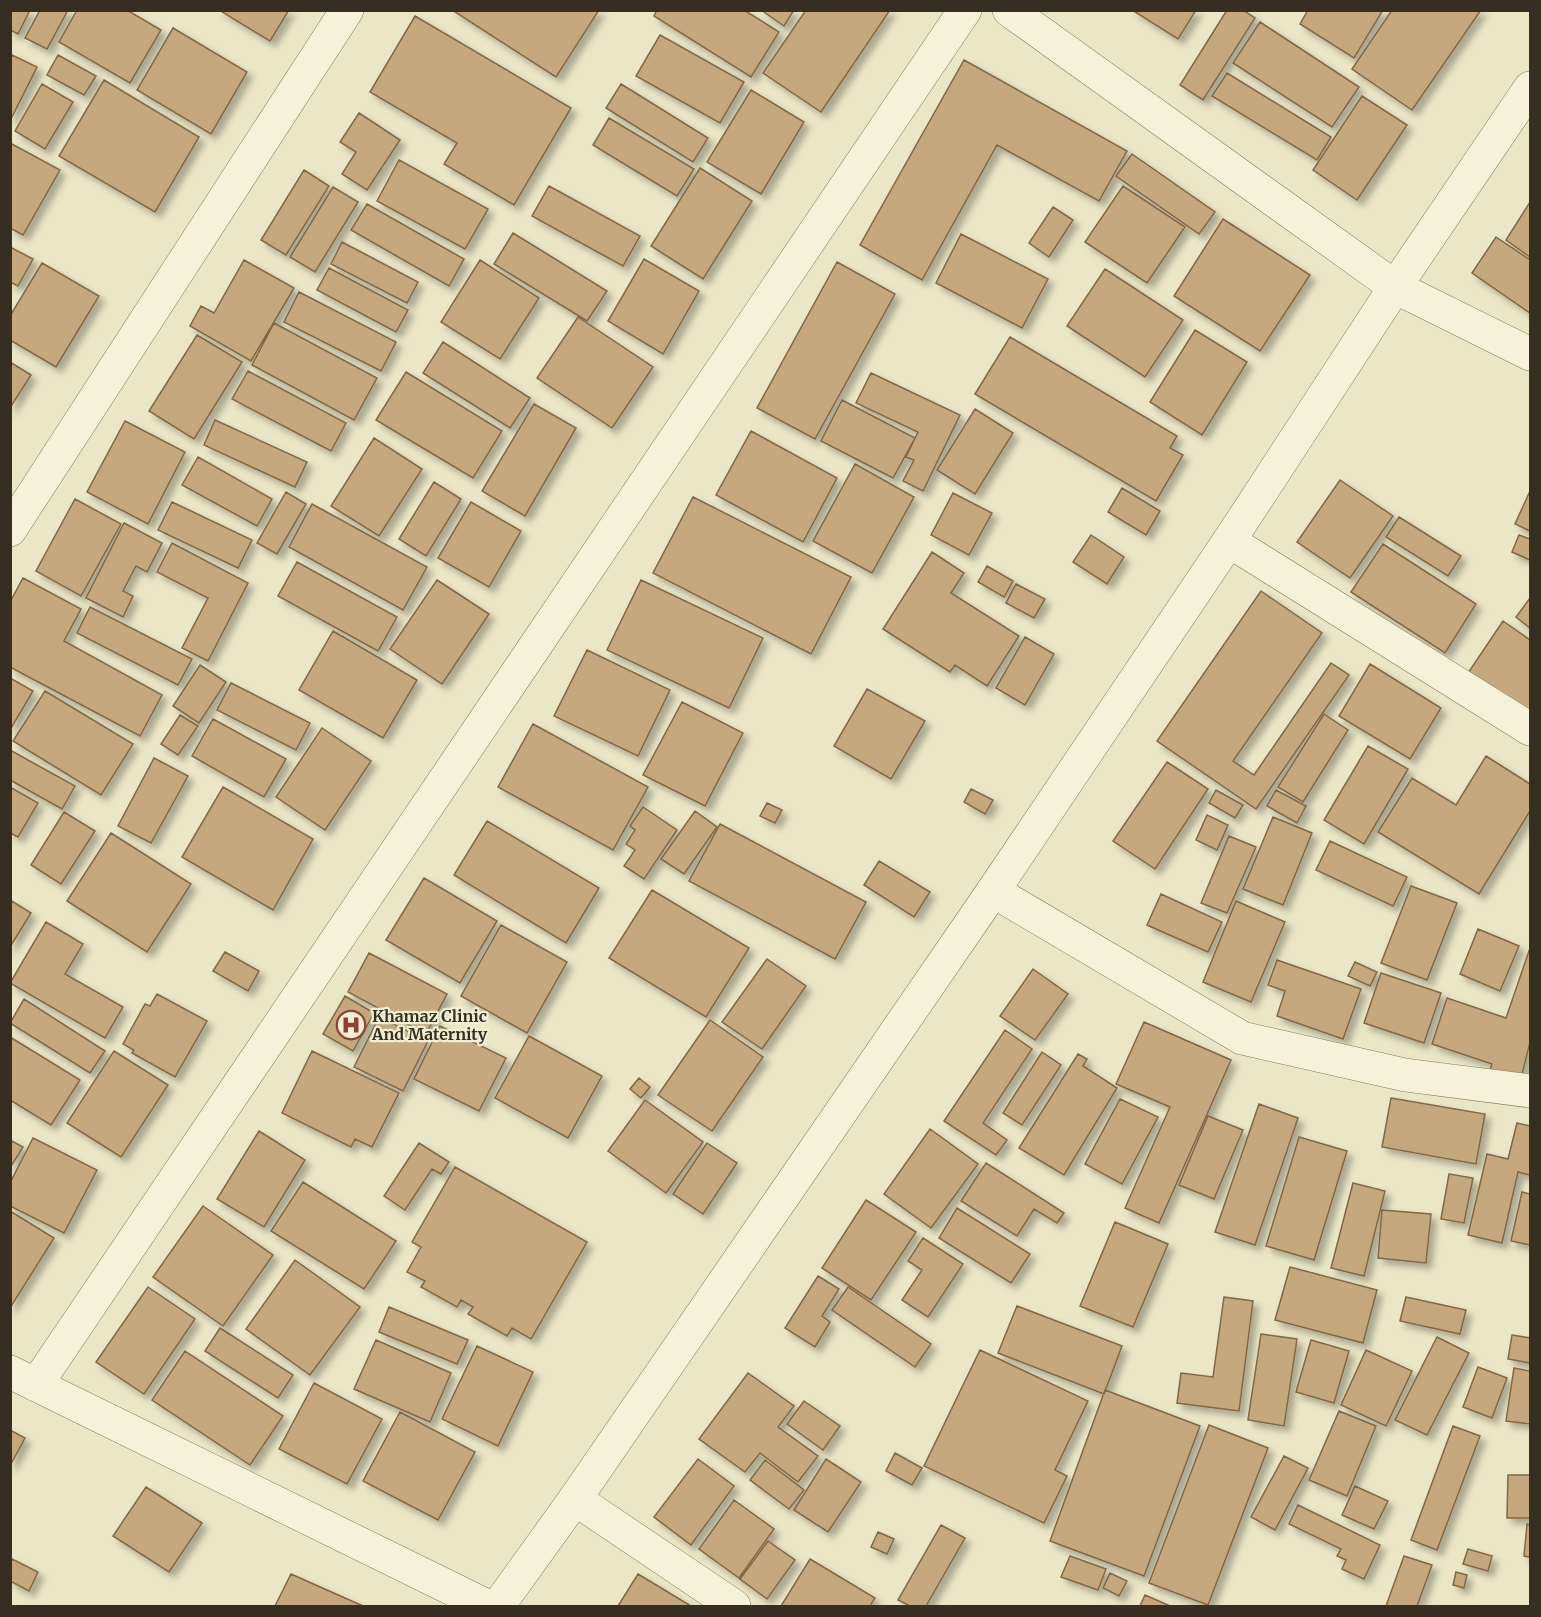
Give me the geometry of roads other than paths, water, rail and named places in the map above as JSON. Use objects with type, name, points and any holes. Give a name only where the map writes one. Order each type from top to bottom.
[{"type":"street","points":[[10,530],[347,10]]},
{"type":"street","points":[[487,1606],[23,1378],[965,10]]},
{"type":"street","points":[[1010,10],[1395,287],[1530,354]]},
{"type":"street","points":[[498,1606],[575,1499],[993,891],[1530,88]]},
{"type":"street","points":[[1229,541],[1530,729]]},
{"type":"street","points":[[993,891],[1242,1038],[1405,1074],[1530,1091]]},
{"type":"street","points":[[575,1499],[734,1606]]},
{"type":"place","name":"Khamaz Clinic And Maternity","points":[[351,1025]]}]
